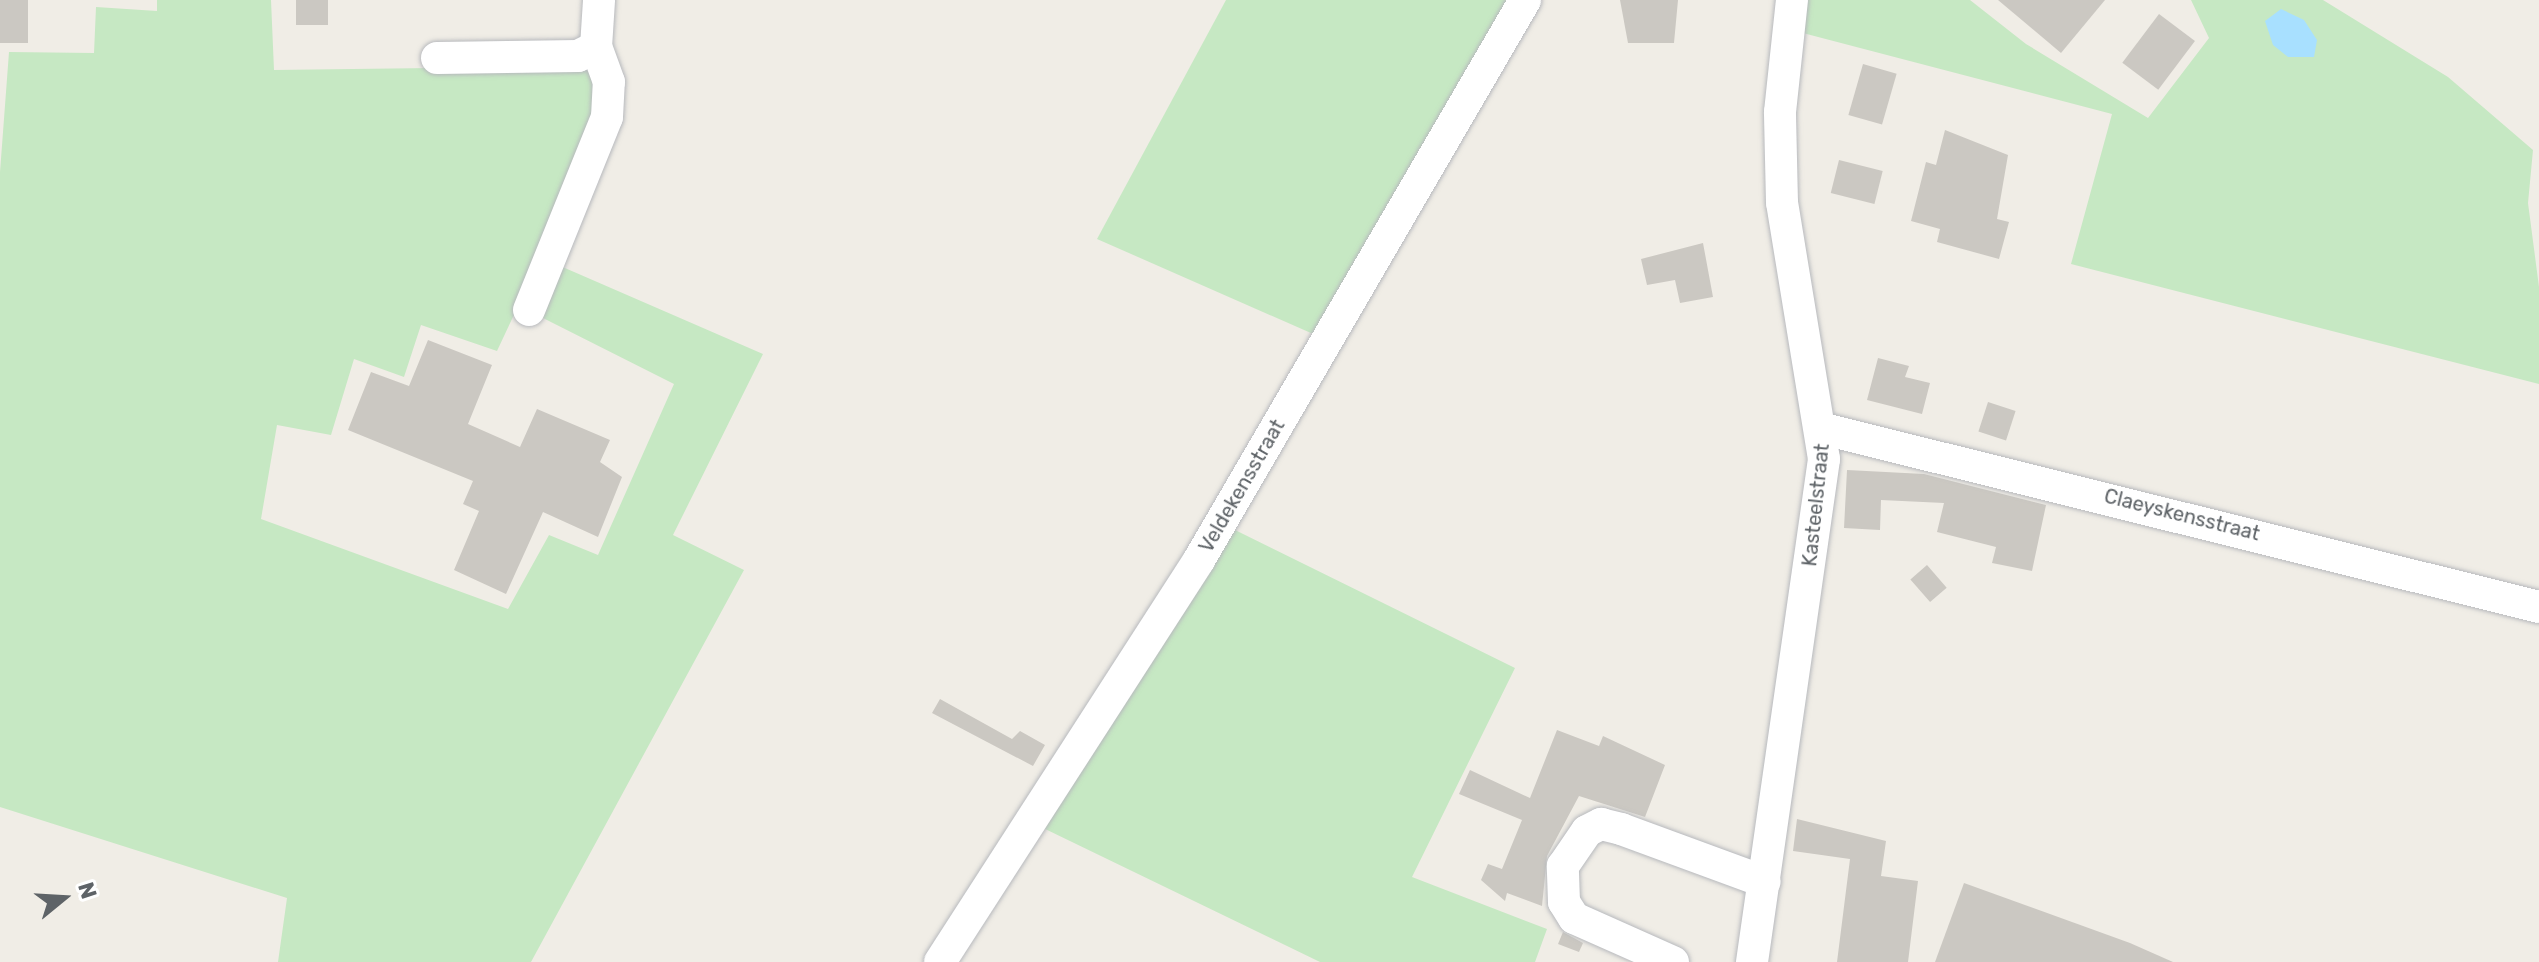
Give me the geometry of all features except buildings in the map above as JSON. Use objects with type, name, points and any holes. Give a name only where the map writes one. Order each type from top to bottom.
[{"type":"street","points":[[529,310],[607,117],[609,82],[596,47],[599,0]]},
{"type":"street","name":"Veldekensstraat","points":[[940,962],[1199,560],[1525,0]]},
{"type":"street","name":"Kasteelstraat","points":[[1752,962],[1820,501],[1824,429],[1782,203],[1780,112],[1792,0]]},
{"type":"street","points":[[437,58],[578,56],[596,47]]},
{"type":"street","name":"Claeyskensstraat","points":[[1824,429],[2539,607]]},
{"type":"street","points":[[1673,962],[1574,918],[1564,902],[1563,866],[1587,831],[1601,824],[1621,829],[1765,882]]},
{"type":"green space","points":[[157,0],[271,0],[274,70],[597,66],[601,101],[563,210],[497,351],[421,325],[404,377],[354,359],[331,435],[277,425],[261,519],[508,609],[549,535],[598,555],[674,384],[539,316],[558,265],[763,354],[673,535],[744,570],[531,962],[278,962],[287,898],[0,807],[0,172],[9,52],[94,53],[96,7],[157,11]]},
{"type":"green space","points":[[1226,0],[1514,0],[1320,337],[1097,239]]},
{"type":"green space","points":[[1802,0],[1970,0],[2026,44],[2148,118],[2209,38],[2191,0],[2323,0],[2448,77],[2533,150],[2528,203],[2539,287],[2539,384],[2071,264],[2112,114],[1799,32]]},
{"type":"green space","points":[[1231,528],[1515,668],[1412,877],[1547,929],[1535,962],[1320,962],[1041,827]]},
{"type":"water","points":[[2281,9],[2304,20],[2317,40],[2314,57],[2288,57],[2273,45],[2265,21]]}]
